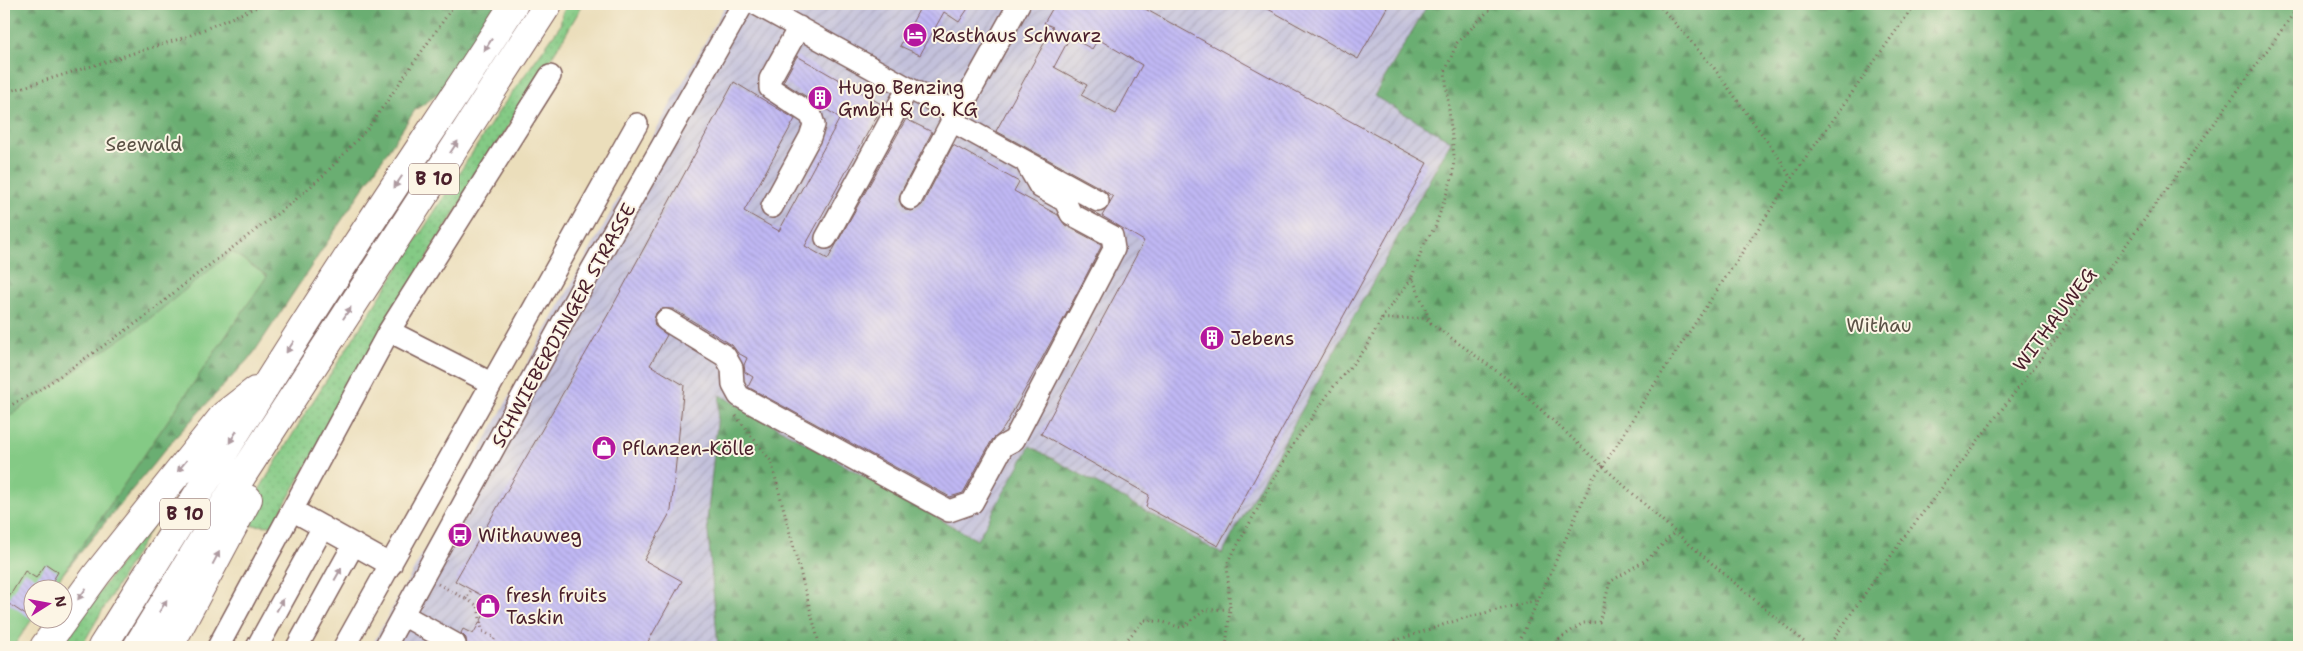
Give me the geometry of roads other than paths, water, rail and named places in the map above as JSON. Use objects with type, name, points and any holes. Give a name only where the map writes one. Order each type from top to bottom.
[{"type":"highway","name":"B 10","points":[[102,647],[268,381],[514,4]]},
{"type":"highway","name":"B 10","points":[[137,647],[243,474],[548,4]]},
{"type":"highway","name":"B 10","points":[[169,647],[262,474],[304,403],[321,354]]},
{"type":"highway","name":"B 10","points":[[44,647],[97,574],[224,414],[268,381]]},
{"type":"street","name":"SCHWIEBERDINGER STRASSE","points":[[391,645],[403,615],[523,395],[743,4]]},
{"type":"street","points":[[756,4],[908,88],[1025,161],[1098,201]]},
{"type":"street","points":[[910,199],[950,115],[965,101],[1019,4]]},
{"type":"street","points":[[772,207],[810,136],[814,124],[811,114],[770,88],[770,79],[799,27]]},
{"type":"street","points":[[218,647],[389,331],[550,76]]},
{"type":"street","points":[[826,238],[908,88]]},
{"type":"street","points":[[344,647],[636,124]]},
{"type":"street","points":[[666,320],[697,337],[725,356],[732,368],[733,384],[739,396],[949,511],[972,502],[1003,446],[1014,440],[1114,249],[1112,236],[1071,214],[1065,201],[1040,187],[1025,161]]},
{"type":"street","points":[[584,218],[612,235]]},
{"type":"street","points":[[389,331],[523,395]]},
{"type":"street","points":[[292,510],[391,565]]},
{"type":"street","points":[[257,647],[323,527]]},
{"type":"street","points":[[297,647],[354,544]]},
{"type":"street","points":[[403,615],[454,644]]},
{"type":"place","name":"Rasthaus Schwarz","points":[[915,35]]},
{"type":"place","name":"Hugo Benzing GmbH & Co. KG","points":[[820,98]]},
{"type":"place","name":"Jebens","points":[[1212,338]]},
{"type":"place","name":"Pflanzen-Kölle","points":[[604,448]]},
{"type":"place","name":"Withauweg","points":[[460,535]]},
{"type":"place","name":"fresh fruits Taskin","points":[[488,606]]},
{"type":"park label","name":"Seewald","points":[[144,144]]},
{"type":"park label","name":"Withau","points":[[1879,325]]}]
